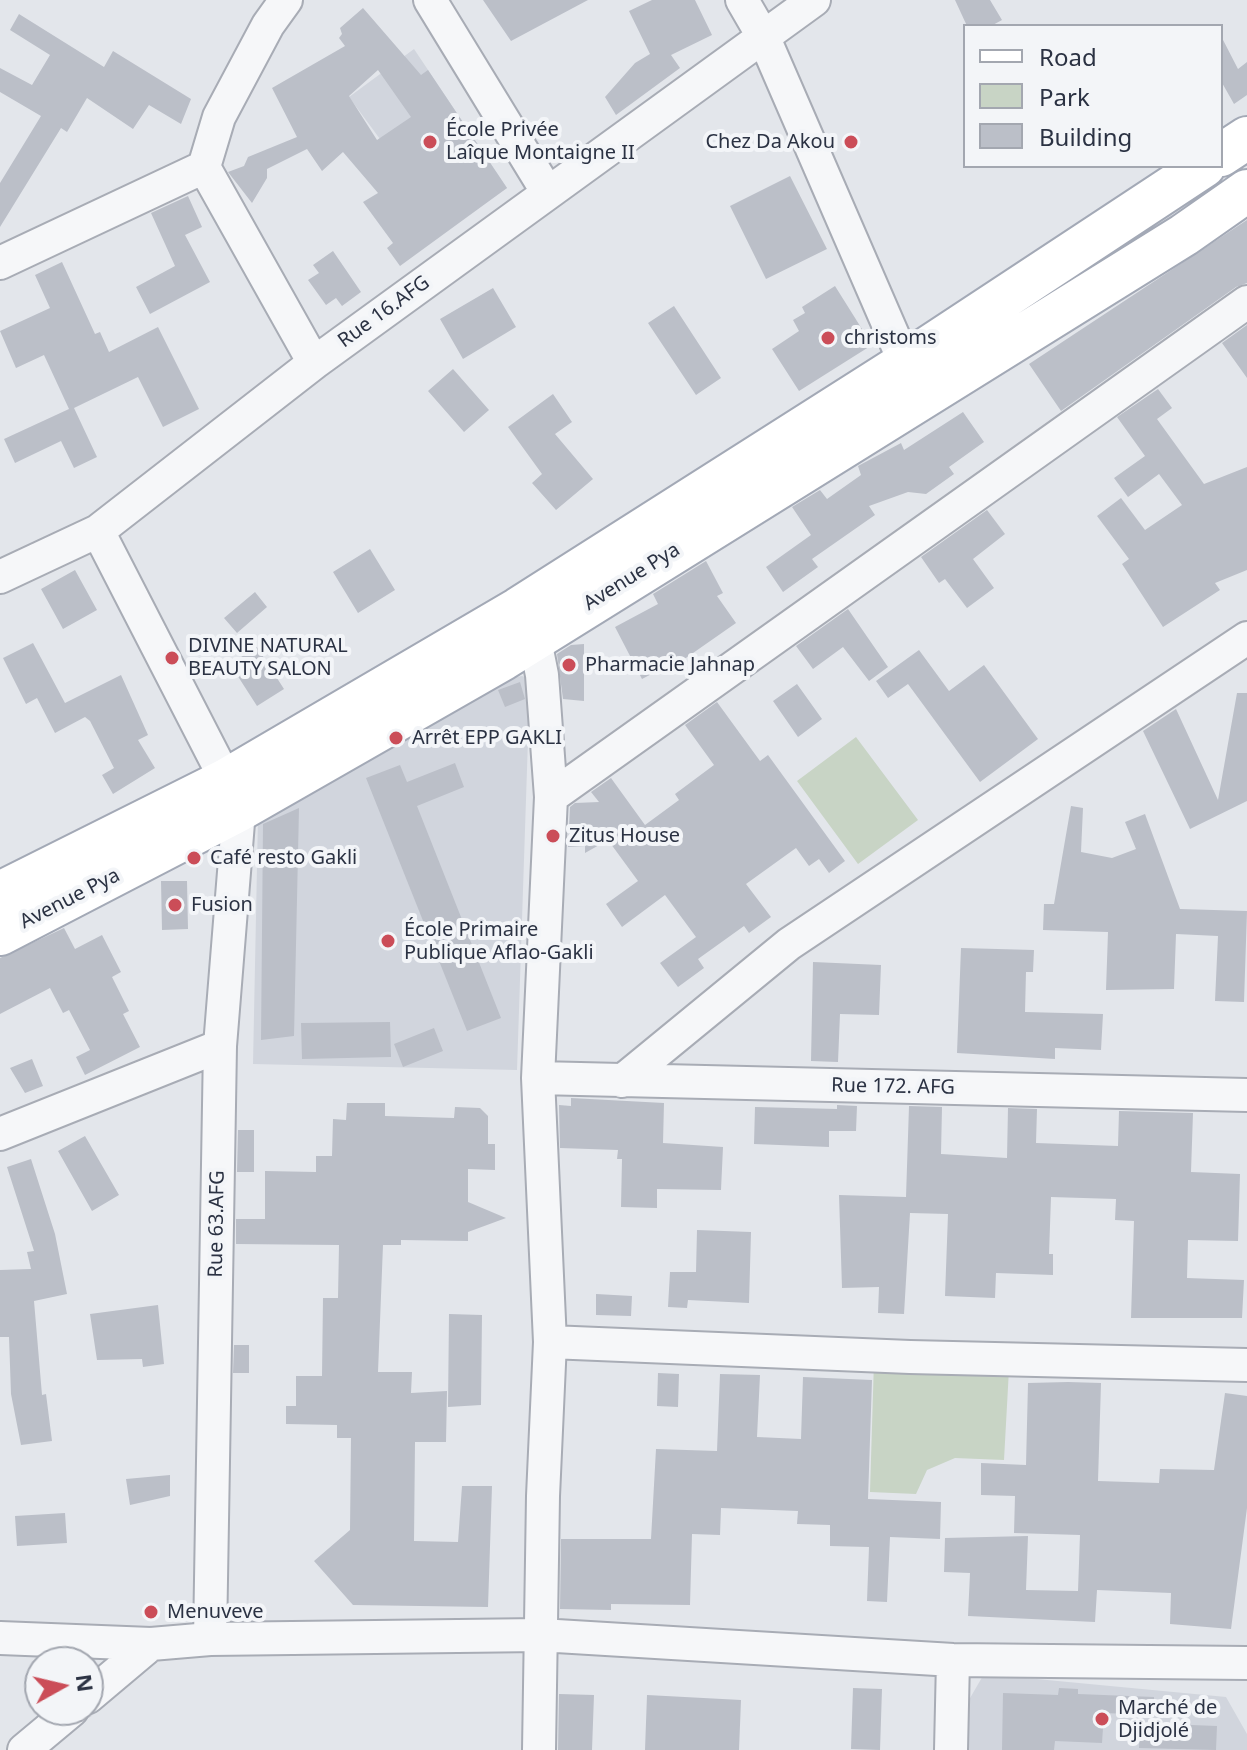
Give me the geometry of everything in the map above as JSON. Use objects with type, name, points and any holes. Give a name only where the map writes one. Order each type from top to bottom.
[{"type":"main road","points":[[1223,154],[1247,138]]},
{"type":"main road","name":"Avenue Pya","points":[[526,624],[905,363],[1201,168]]},
{"type":"main road","name":"Avenue Pya","points":[[0,934],[1171,243],[1247,191]]},
{"type":"main road","name":"Avenue Pya","points":[[0,893],[232,795]]},
{"type":"street","points":[[286,0],[268,25],[219,117],[204,167],[314,363]]},
{"type":"street","points":[[430,0],[548,193]]},
{"type":"street","points":[[742,0],[764,38],[905,363]]},
{"type":"street","name":"Rue 16.AFG","points":[[0,577],[98,531],[314,363],[814,0]]},
{"type":"street","points":[[0,263],[204,167]]},
{"type":"street","points":[[551,797],[1247,302]]},
{"type":"street","points":[[98,531],[232,795]]},
{"type":"street","points":[[526,624],[542,675],[551,797],[538,1078],[550,1342],[539,1750]]},
{"type":"street","points":[[622,1081],[789,944],[1247,638]]},
{"type":"street","name":"Rue 63.AFG","points":[[210,1639],[220,1046],[232,795]]},
{"type":"street","points":[[0,1134],[220,1046]]},
{"type":"street","name":"Rue 172. AFG","points":[[538,1078],[1247,1095]]},
{"type":"street","points":[[550,1342],[910,1357],[1247,1365]]},
{"type":"street","points":[[0,1638],[151,1644],[210,1639],[540,1635],[953,1660],[1247,1663]]},
{"type":"street","points":[[104,1684],[151,1644]]},
{"type":"street","points":[[951,1750],[953,1660]]},
{"type":"street","points":[[24,1750],[53,1726]]},
{"type":"shaded area","name":"École Privée Laîque Montaigne II","points":[[414,49],[507,188],[447,230],[349,97]]},
{"type":"shaded area","name":"École Primaire Publique Aflao-Gakli","points":[[522,676],[530,679],[517,1070],[253,1064],[258,817],[510,678]]},
{"type":"shaded area","name":"Marché de Djidjolé","points":[[984,1674],[1226,1697],[1247,1734],[1247,1750],[966,1750],[966,1705]]},
{"type":"green space","points":[[856,737],[918,820],[858,864],[797,781]]},
{"type":"green space","points":[[874,1361],[1009,1369],[1004,1460],[955,1458],[927,1470],[916,1494],[870,1492]]},
{"type":"building","points":[[483,0],[588,0],[511,41]]},
{"type":"building","points":[[652,0],[695,0],[712,35],[671,55],[680,68],[616,115],[605,97],[635,63],[650,54],[629,11]]},
{"type":"building","points":[[955,0],[990,0],[1002,20],[995,24],[966,24]]},
{"type":"building","points":[[363,8],[421,75],[428,70],[507,188],[400,266],[387,248],[393,243],[363,202],[378,193],[343,152],[322,171],[307,149],[267,169],[267,178],[252,203],[228,172],[244,166],[248,157],[297,137],[272,88],[345,46],[339,38],[342,34],[340,28]],"holes":[[[378,70],[411,117],[377,140],[349,96]]]},
{"type":"building","points":[[19,14],[104,67],[113,51],[191,99],[181,124],[149,105],[133,129],[87,98],[67,132],[61,128],[0,227],[0,183],[41,116],[0,92],[0,68],[32,85],[50,55],[10,30]]},
{"type":"building","points":[[1223,40],[1238,69],[1247,62],[1247,95],[1234,104],[1223,85]]},
{"type":"building","points":[[790,176],[827,249],[766,279],[730,206]]},
{"type":"building","points":[[188,196],[202,227],[185,235],[210,282],[150,314],[136,287],[175,266],[151,213]]},
{"type":"building","points":[[1247,220],[1247,283],[1236,287],[1061,411],[1029,364]]},
{"type":"building","points":[[333,251],[361,292],[342,306],[336,298],[326,305],[308,280],[319,273],[313,265]]},
{"type":"building","points":[[62,262],[95,334],[100,332],[109,352],[158,327],[199,409],[163,427],[138,377],[74,408],[97,457],[74,468],[61,441],[15,463],[4,439],[69,409],[44,355],[16,368],[0,331],[50,308],[35,275]]},
{"type":"building","name":"christoms","points":[[835,286],[872,345],[799,391],[772,349],[799,331],[793,320],[805,313],[802,307]]},
{"type":"building","points":[[493,288],[516,327],[463,359],[440,319]]},
{"type":"building","points":[[674,306],[721,378],[696,395],[648,323]]},
{"type":"building","points":[[1247,325],[1247,378],[1222,343]]},
{"type":"building","points":[[453,369],[489,410],[464,432],[428,391]]},
{"type":"building","points":[[1158,389],[1172,408],[1157,419],[1204,484],[1247,467],[1247,570],[1215,583],[1220,590],[1163,627],[1122,564],[1129,559],[1097,516],[1121,498],[1145,530],[1182,505],[1159,474],[1128,497],[1114,478],[1145,456],[1117,417]]},
{"type":"building","points":[[553,394],[572,422],[555,434],[593,479],[556,510],[532,483],[542,474],[508,427]]},
{"type":"building","points":[[963,412],[984,442],[949,467],[954,474],[926,494],[908,492],[869,506],[875,515],[812,559],[818,567],[783,592],[766,567],[811,535],[792,507],[820,490],[827,499],[861,475],[858,466],[901,443],[904,450]]},
{"type":"building","points":[[987,510],[1005,534],[973,559],[994,588],[967,608],[945,579],[939,583],[921,557]]},
{"type":"building","points":[[370,549],[395,590],[358,613],[333,572]]},
{"type":"building","points":[[706,561],[723,593],[717,596],[736,623],[683,660],[642,679],[615,627],[658,604],[653,594]]},
{"type":"building","points":[[75,570],[97,610],[63,629],[41,589]]},
{"type":"building","points":[[255,592],[267,607],[237,633],[224,618]]},
{"type":"building","points":[[848,609],[888,667],[869,681],[843,647],[813,669],[796,646]]},
{"type":"building","points":[[33,643],[65,703],[121,675],[148,735],[138,740],[155,768],[113,794],[102,775],[114,768],[90,721],[85,717],[55,733],[37,698],[26,704],[3,658]]},
{"type":"building","points":[[584,644],[584,701],[563,699],[557,654],[571,645]]},
{"type":"building","points":[[257,647],[284,689],[257,706],[230,664]]},
{"type":"building","points":[[919,650],[949,691],[984,665],[1038,739],[980,782],[908,684],[888,698],[876,681]]},
{"type":"building","points":[[520,682],[525,699],[505,707],[498,690]]},
{"type":"building","points":[[797,684],[822,719],[798,737],[773,701]]},
{"type":"building","points":[[1237,693],[1247,693],[1247,801],[1190,829],[1143,731],[1176,709],[1218,800]]},
{"type":"building","points":[[717,702],[760,761],[768,755],[845,861],[829,873],[819,859],[809,866],[796,848],[746,884],[771,917],[749,933],[744,926],[698,959],[704,968],[678,987],[660,963],[696,937],[665,895],[622,927],[606,904],[638,881],[608,840],[585,853],[585,846],[568,847],[570,807],[575,803],[599,802],[591,792],[611,778],[645,825],[679,800],[675,794],[714,765],[685,725]]},
{"type":"building","points":[[455,763],[464,787],[417,806],[501,1018],[467,1031],[366,778],[400,765],[407,782]]},
{"type":"building","points":[[1071,806],[1083,808],[1081,852],[1112,858],[1136,849],[1125,822],[1145,814],[1180,909],[1247,911],[1244,1002],[1215,1001],[1218,936],[1176,934],[1174,989],[1106,990],[1108,932],[1043,930],[1044,904],[1054,904]]},
{"type":"building","points":[[299,808],[294,1036],[261,1040],[263,824]]},
{"type":"building","name":"Fusion","points":[[161,881],[187,881],[188,929],[162,930]]},
{"type":"building","points":[[64,928],[75,949],[102,935],[121,972],[112,977],[129,1011],[123,1014],[140,1047],[85,1075],[76,1057],[90,1050],[69,1010],[63,1013],[50,988],[0,1014],[0,958]]},
{"type":"building","points":[[961,948],[1034,950],[1033,972],[1026,972],[1025,1012],[1103,1014],[1101,1050],[1055,1048],[1055,1059],[957,1053]]},
{"type":"building","points":[[813,962],[881,965],[879,1015],[840,1014],[838,1062],[811,1061]]},
{"type":"building","points":[[390,1022],[391,1057],[302,1059],[301,1023]]},
{"type":"building","points":[[434,1028],[443,1051],[403,1067],[394,1044]]},
{"type":"building","points":[[32,1059],[43,1086],[25,1093],[10,1068]]},
{"type":"building","points":[[571,1098],[664,1103],[663,1143],[723,1147],[721,1190],[657,1189],[657,1208],[621,1207],[622,1159],[617,1159],[618,1150],[560,1148],[559,1105],[571,1106]]},
{"type":"building","points":[[347,1103],[385,1103],[385,1116],[454,1118],[455,1107],[480,1108],[488,1116],[488,1144],[495,1144],[495,1170],[468,1169],[468,1202],[506,1218],[468,1232],[468,1241],[401,1240],[401,1245],[383,1245],[378,1372],[412,1372],[411,1393],[447,1391],[446,1442],[415,1442],[414,1541],[458,1542],[462,1486],[492,1486],[488,1607],[353,1605],[314,1561],[350,1530],[351,1438],[337,1438],[337,1425],[286,1424],[286,1406],[296,1406],[296,1376],[322,1376],[323,1298],[338,1298],[339,1245],[236,1244],[236,1219],[265,1219],[265,1171],[316,1172],[316,1156],[332,1156],[333,1119],[346,1120]]},
{"type":"building","points":[[837,1105],[857,1106],[856,1131],[829,1131],[829,1147],[754,1144],[755,1107],[837,1109]]},
{"type":"building","points":[[909,1106],[942,1107],[941,1154],[1007,1158],[1008,1108],[1037,1109],[1036,1143],[1118,1146],[1119,1111],[1193,1113],[1191,1172],[1240,1174],[1238,1241],[1188,1240],[1187,1278],[1244,1280],[1242,1318],[1131,1318],[1134,1221],[1115,1220],[1116,1199],[1051,1197],[1049,1254],[1053,1254],[1053,1275],[996,1273],[995,1298],[945,1296],[948,1214],[910,1213],[904,1314],[878,1313],[879,1287],[842,1288],[839,1195],[906,1197]]},
{"type":"building","points":[[238,1130],[254,1130],[254,1172],[237,1172]]},
{"type":"building","points":[[85,1136],[119,1195],[92,1211],[58,1151]]},
{"type":"building","points":[[31,1159],[55,1234],[67,1294],[34,1301],[42,1395],[46,1394],[52,1441],[21,1445],[11,1394],[9,1337],[0,1337],[0,1270],[31,1269],[27,1252],[34,1251],[7,1167]]},
{"type":"building","points":[[697,1230],[751,1232],[749,1303],[688,1300],[687,1308],[668,1307],[670,1272],[696,1272]]},
{"type":"building","points":[[596,1294],[632,1296],[631,1316],[596,1315]]},
{"type":"building","points":[[158,1305],[164,1364],[143,1367],[142,1359],[97,1360],[90,1314]]},
{"type":"building","points":[[449,1314],[482,1315],[481,1405],[448,1407]]},
{"type":"building","points":[[234,1345],[249,1345],[249,1373],[233,1373]]},
{"type":"building","points":[[658,1373],[679,1374],[678,1407],[657,1406]]},
{"type":"building","points":[[720,1374],[760,1375],[757,1437],[801,1439],[803,1377],[872,1380],[868,1499],[941,1502],[940,1539],[890,1537],[887,1602],[867,1601],[869,1547],[830,1546],[830,1525],[797,1524],[798,1511],[721,1508],[720,1535],[692,1534],[690,1605],[611,1604],[611,1610],[560,1609],[561,1539],[651,1539],[656,1449],[717,1451]]},
{"type":"building","points":[[1028,1383],[1101,1383],[1098,1481],[1159,1483],[1160,1469],[1214,1470],[1225,1393],[1247,1396],[1247,1508],[1231,1629],[1170,1624],[1171,1593],[1097,1590],[1095,1622],[968,1616],[970,1573],[944,1572],[945,1538],[1028,1536],[1026,1590],[1078,1591],[1080,1535],[1014,1533],[1015,1496],[981,1495],[981,1463],[1026,1465]]},
{"type":"building","points":[[170,1475],[170,1496],[130,1505],[126,1479]]},
{"type":"building","points":[[65,1513],[67,1543],[17,1546],[15,1516]]},
{"type":"building","points":[[853,1688],[882,1689],[880,1750],[851,1749]]},
{"type":"building","points":[[1059,1688],[1078,1689],[1078,1694],[1154,1697],[1154,1715],[1104,1713],[1102,1743],[1055,1741],[1054,1750],[1002,1750],[1003,1693],[1058,1695]]},
{"type":"building","points":[[559,1694],[594,1695],[592,1750],[558,1750]]},
{"type":"building","points":[[647,1695],[741,1700],[739,1750],[645,1750]]},
{"type":"building","points":[[1140,1723],[1217,1726],[1216,1750],[1139,1748]]},
{"type":"place","name":"École Privée Laîque Montaigne II","points":[[430,142]]},
{"type":"place","name":"Chez Da Akou","points":[[851,142]]},
{"type":"place","name":"christoms","points":[[828,338]]},
{"type":"place","name":"DIVINE NATURAL BEAUTY SALON","points":[[172,658]]},
{"type":"place","name":"Pharmacie Jahnap","points":[[569,665]]},
{"type":"place","name":"Arrêt EPP GAKLI","points":[[396,738]]},
{"type":"place","name":"Zitus House","points":[[553,836]]},
{"type":"place","name":"Café resto Gakli","points":[[194,858]]},
{"type":"place","name":"Fusion","points":[[175,905]]},
{"type":"place","name":"École Primaire Publique Aflao-Gakli","points":[[388,941]]},
{"type":"place","name":"Menuveve","points":[[151,1612]]},
{"type":"place","name":"Marché de Djidjolé","points":[[1102,1719]]}]
